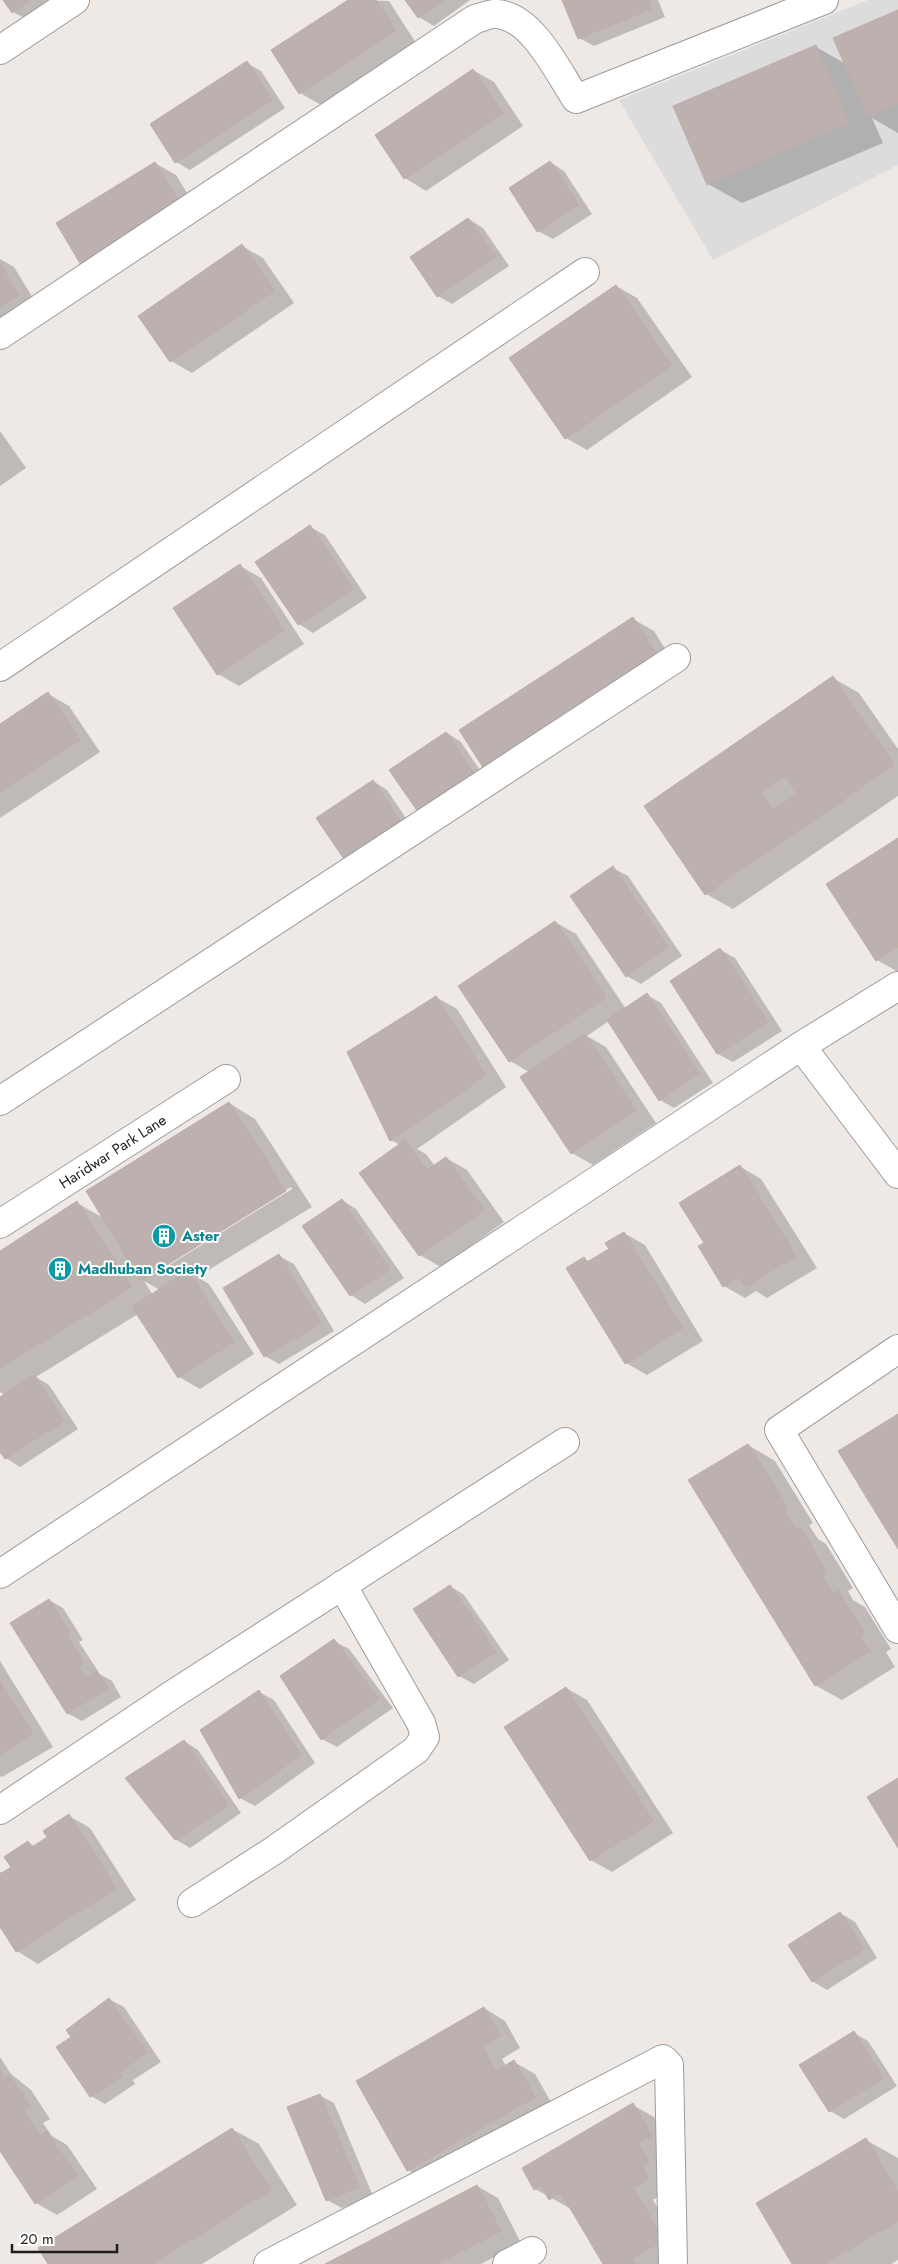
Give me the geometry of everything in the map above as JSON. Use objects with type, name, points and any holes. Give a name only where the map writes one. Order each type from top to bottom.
[{"type":"street","points":[[0,50],[75,0]]},
{"type":"street","points":[[0,335],[475,20],[496,13],[514,19],[535,36],[576,99],[824,0]]},
{"type":"street","points":[[0,667],[584,272]]},
{"type":"street","points":[[0,1101],[676,658]]},
{"type":"street","points":[[0,1574],[801,1046],[898,986]]},
{"type":"street","points":[[801,1046],[898,1174]]},
{"type":"street","name":"Haridwar Park Lane","points":[[0,1224],[226,1079]]},
{"type":"street","points":[[898,1349],[779,1430],[898,1629]]},
{"type":"street","points":[[0,1810],[342,1585],[565,1442]]},
{"type":"street","points":[[192,1903],[273,1851],[408,1756],[416,1750],[425,1737],[421,1723],[342,1585]]},
{"type":"street","points":[[268,2264],[664,2059],[669,2065],[673,2264]]},
{"type":"street","points":[[507,2264],[532,2251]]},
{"type":"shaded area","points":[[868,0],[898,0],[898,165],[713,260],[619,100]]},
{"type":"building","points":[[3,0],[31,0],[12,13]]},
{"type":"building","points":[[348,0],[376,0],[396,31],[299,94],[271,50]]},
{"type":"building","points":[[405,0],[444,0],[418,18]]},
{"type":"building","points":[[562,0],[648,0],[651,9],[578,39]]},
{"type":"building","points":[[898,10],[898,103],[867,116],[833,38]]},
{"type":"building","points":[[816,45],[850,123],[707,185],[673,106]]},
{"type":"building","points":[[247,61],[272,100],[175,163],[150,124]]},
{"type":"building","points":[[473,69],[503,113],[404,179],[375,135]]},
{"type":"building","points":[[550,161],[579,205],[537,232],[509,188]]},
{"type":"building","points":[[155,162],[180,203],[81,265],[56,223]]},
{"type":"building","points":[[468,218],[496,257],[437,297],[410,257]]},
{"type":"building","points":[[242,244],[274,291],[170,362],[138,316]]},
{"type":"building","points":[[0,264],[19,295],[0,307]]},
{"type":"building","points":[[616,285],[672,365],[565,439],[509,358]]},
{"type":"building","points":[[310,525],[353,589],[298,625],[255,562]]},
{"type":"building","points":[[240,564],[284,631],[217,675],[173,608]]},
{"type":"building","points":[[633,617],[658,657],[484,769],[459,730]]},
{"type":"building","points":[[833,676],[894,765],[705,895],[644,806]],"holes":[[[785,776],[797,794],[773,810],[761,792]]]},
{"type":"building","points":[[48,692],[80,740],[0,792],[0,724]]},
{"type":"building","points":[[446,732],[474,773],[418,812],[389,770]]},
{"type":"building","points":[[373,780],[400,821],[344,859],[316,818]]},
{"type":"building","points":[[898,838],[898,947],[876,961],[826,884]]},
{"type":"building","points":[[613,866],[668,947],[626,977],[570,896]]},
{"type":"building","points":[[555,921],[606,998],[509,1062],[458,986]]},
{"type":"building","points":[[720,948],[768,1022],[717,1054],[670,981]]},
{"type":"building","points":[[647,993],[699,1074],[659,1101],[607,1020]]},
{"type":"building","points":[[436,996],[486,1075],[390,1141],[347,1052]]},
{"type":"building","points":[[585,1034],[636,1111],[571,1154],[520,1077]]},
{"type":"building","name":"Aster","points":[[229,1102],[286,1191],[141,1281],[86,1191]]},
{"type":"building","points":[[405,1140],[427,1170],[446,1157],[484,1210],[419,1256],[359,1173]]},
{"type":"building","points":[[740,1165],[796,1256],[746,1287],[739,1277],[723,1287],[698,1246],[704,1243],[679,1203]]},
{"type":"building","points":[[342,1199],[390,1270],[350,1296],[302,1226]]},
{"type":"building","name":"Madhuban Society","points":[[77,1201],[132,1287],[0,1368],[0,1251]]},
{"type":"building","points":[[624,1232],[683,1328],[625,1364],[566,1268],[584,1257],[587,1262],[609,1249],[605,1243]]},
{"type":"building","points":[[279,1254],[321,1323],[264,1357],[223,1288]]},
{"type":"building","points":[[188,1270],[234,1342],[178,1378],[132,1307]]},
{"type":"building","points":[[34,1375],[64,1421],[5,1459],[0,1452],[0,1397]]},
{"type":"building","points":[[898,1414],[898,1549],[838,1451]]},
{"type":"building","points":[[748,1444],[788,1508],[784,1510],[796,1530],[800,1527],[827,1572],[822,1576],[833,1594],[838,1590],[865,1634],[860,1636],[870,1651],[815,1686],[688,1480]]},
{"type":"building","points":[[450,1585],[496,1652],[458,1677],[413,1609]]},
{"type":"building","points":[[49,1599],[69,1632],[66,1633],[84,1663],[78,1666],[86,1679],[97,1671],[108,1688],[67,1714],[10,1623]]},
{"type":"building","points":[[334,1639],[379,1699],[321,1740],[280,1676]]},
{"type":"building","points":[[0,1681],[33,1734],[0,1754]]},
{"type":"building","points":[[566,1687],[653,1821],[590,1861],[504,1727]]},
{"type":"building","points":[[259,1690],[301,1755],[239,1799],[200,1730]]},
{"type":"building","points":[[184,1740],[228,1805],[175,1840],[125,1778]]},
{"type":"building","points":[[898,1778],[898,1848],[867,1797]]},
{"type":"building","points":[[69,1814],[116,1888],[16,1952],[0,1927],[0,1874],[11,1867],[4,1857],[28,1841],[32,1847],[47,1837],[43,1831]]},
{"type":"building","points":[[840,1912],[864,1949],[812,1982],[788,1945]]},
{"type":"building","points":[[109,1998],[147,2053],[119,2072],[122,2076],[90,2097],[56,2047],[71,2037],[66,2030]]},
{"type":"building","points":[[484,2007],[500,2036],[482,2047],[496,2071],[514,2060],[535,2097],[407,2171],[356,2081]]},
{"type":"building","points":[[854,2031],[883,2078],[829,2112],[799,2065]]},
{"type":"building","points":[[0,2070],[5,2079],[10,2076],[30,2106],[23,2111],[40,2136],[46,2131],[77,2176],[35,2204],[0,2151]]},
{"type":"building","points":[[320,2094],[359,2187],[326,2201],[287,2107]]},
{"type":"building","points":[[633,2103],[652,2136],[638,2143],[649,2162],[641,2166],[649,2179],[633,2188],[664,2240],[632,2259],[635,2264],[603,2264],[561,2193],[549,2200],[541,2186],[534,2190],[522,2168]]},
{"type":"building","points":[[232,2128],[271,2190],[152,2264],[48,2264],[38,2248]]},
{"type":"building","points":[[866,2138],[898,2192],[898,2221],[824,2264],[792,2264],[756,2203]]},
{"type":"building","points":[[477,2185],[501,2231],[437,2264],[325,2264]]},
{"type":"place","name":"Aster","points":[[164,1236]]},
{"type":"place","name":"Madhuban Society","points":[[60,1269]]}]
